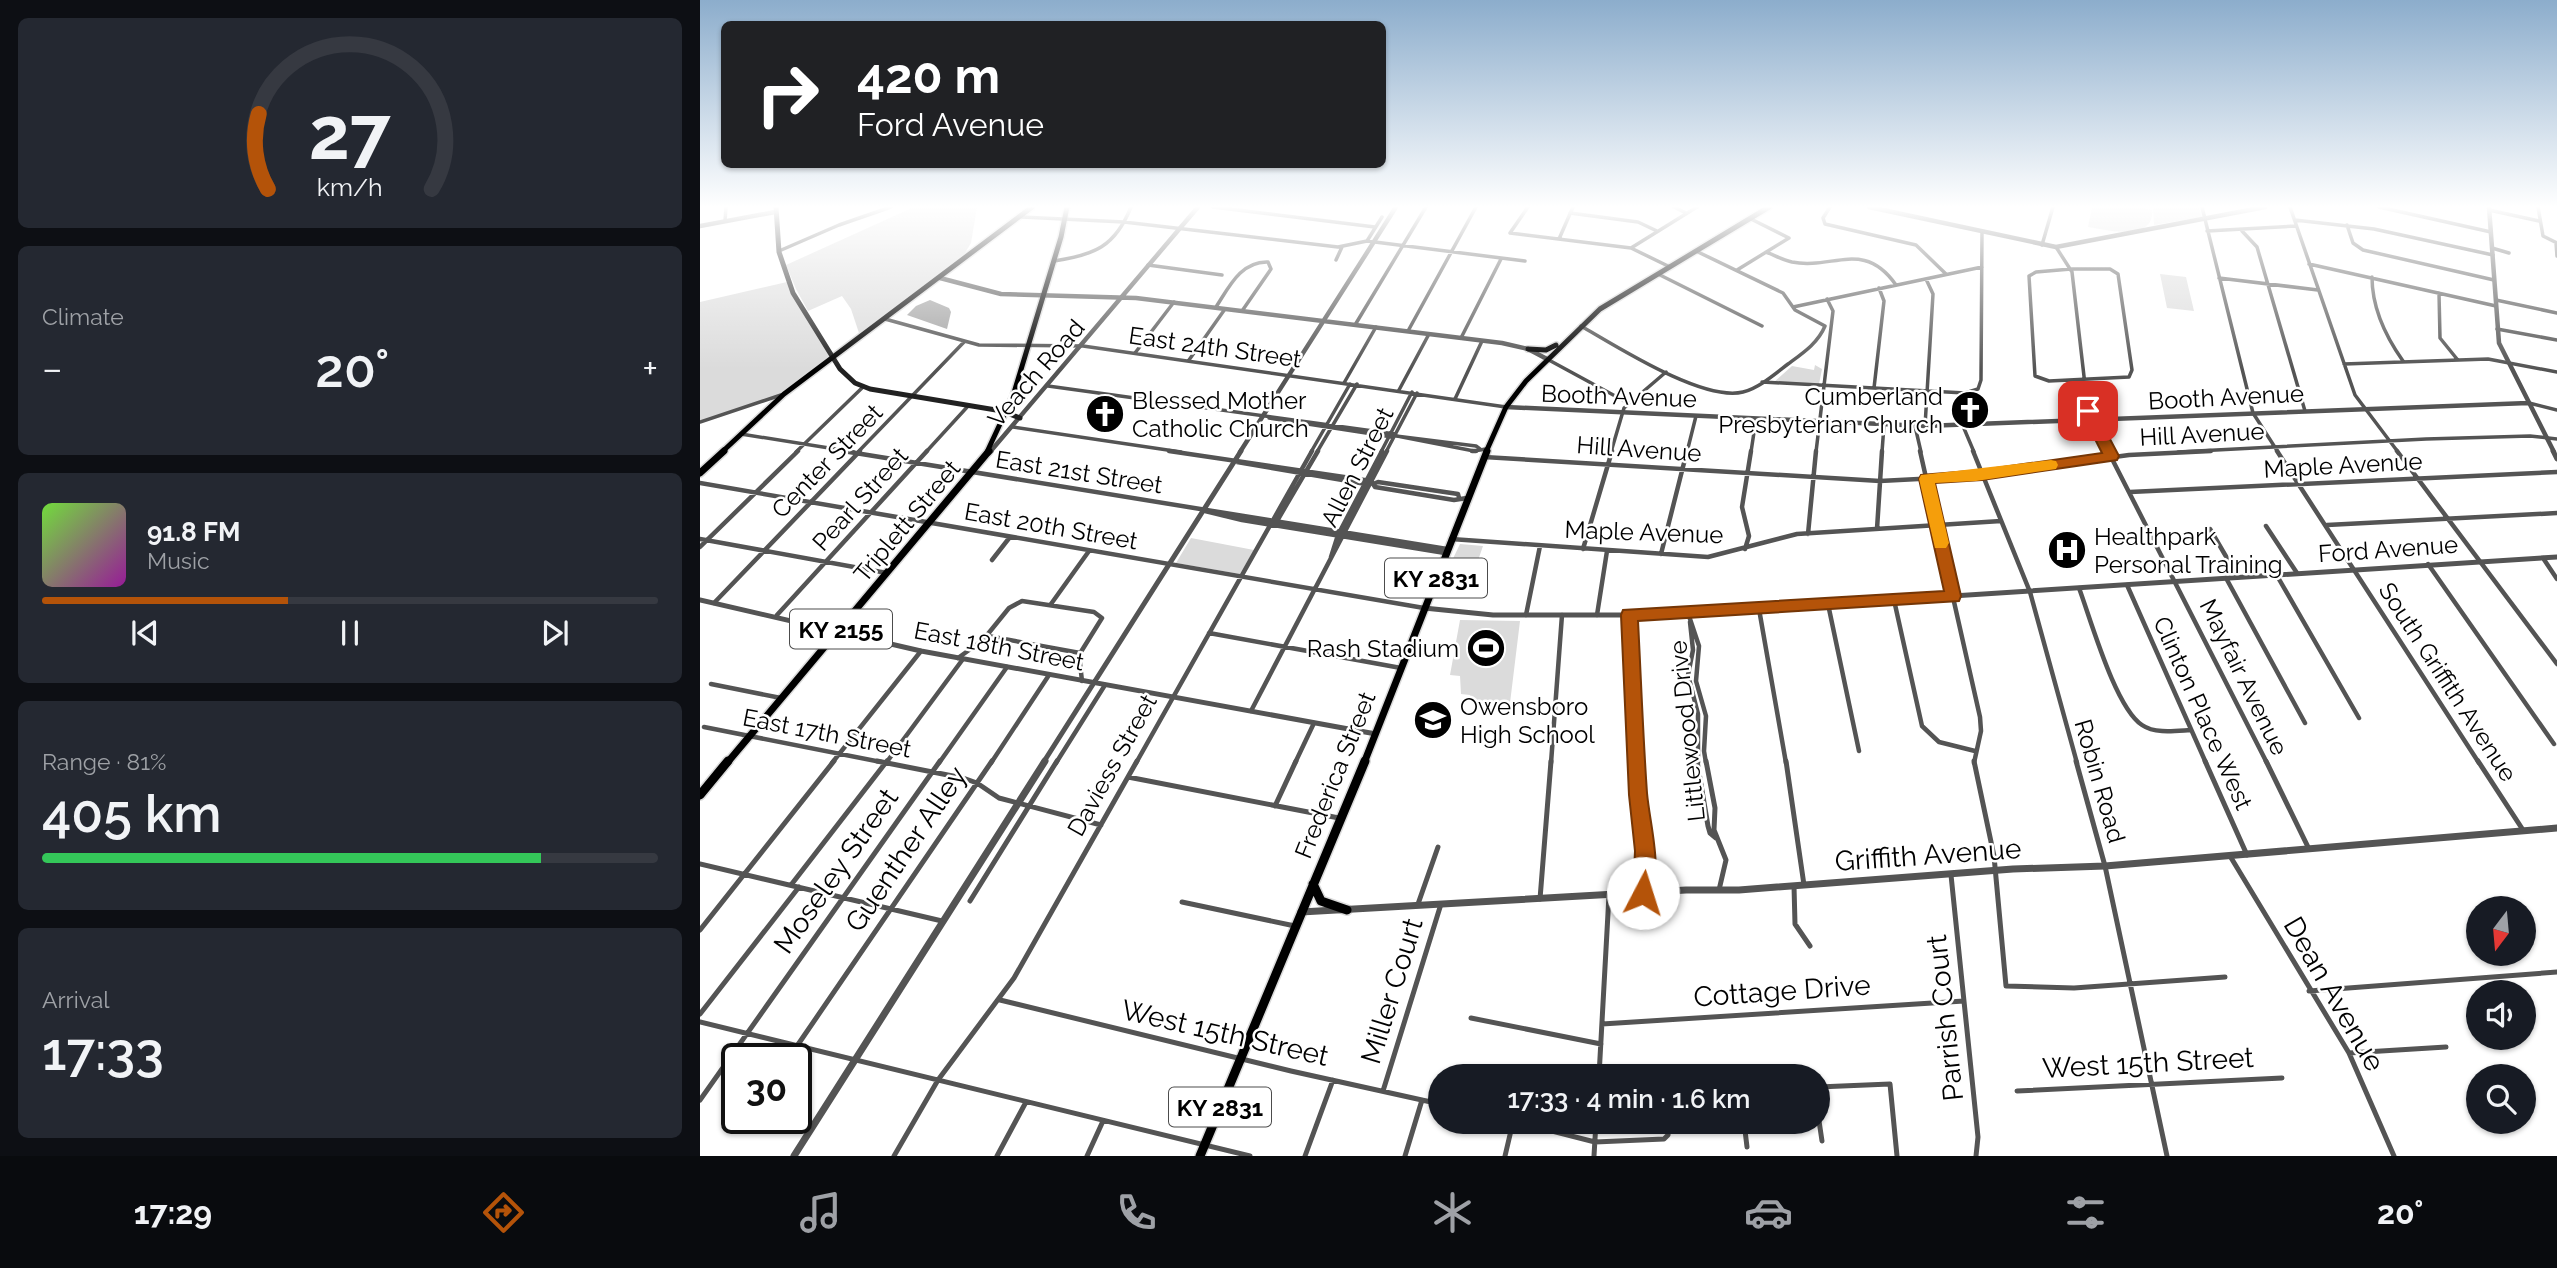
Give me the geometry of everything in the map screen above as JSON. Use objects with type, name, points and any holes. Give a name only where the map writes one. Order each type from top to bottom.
[{"type":"main road","points":[[782,261],[789,288],[832,358],[844,374],[863,387],[1022,416]]},
{"type":"main road","points":[[700,473],[783,394],[963,261]]},
{"type":"main road","name":"KY 2155","points":[[980,463],[999,434],[1008,413],[1054,261]]},
{"type":"main road","name":"Frederica Street","points":[[1200,1156],[1376,734],[1451,539],[1463,498],[1506,407],[1547,359],[1581,325],[1608,303],[1680,261]]},
{"type":"main road","points":[[1528,349],[1550,349],[1564,337],[1570,336]]},
{"type":"main road","name":"Triplett Street","points":[[700,795],[980,463]]},
{"type":"main road","points":[[1313,884],[1321,901],[1347,910]]},
{"type":"street","name":"Veach Road","points":[[980,463],[1083,346],[1152,261]]},
{"type":"street","points":[[1216,307],[1246,267],[1254,262],[1264,261],[1270,264],[1271,269],[1242,311]]},
{"type":"street","points":[[794,1156],[1362,261]]},
{"type":"street","points":[[1354,325],[1393,261]]},
{"type":"street","points":[[1408,331],[1447,261]]},
{"type":"street","points":[[1461,338],[1500,261]]},
{"type":"street","points":[[1658,261],[1670,267]]},
{"type":"street","points":[[1581,325],[1696,386],[1742,392],[1761,382],[1813,344],[1826,327],[1795,310],[1783,293],[1716,261]]},
{"type":"street","points":[[1736,271],[1752,261]]},
{"type":"street","points":[[1790,261],[1822,261]]},
{"type":"street","points":[[1860,261],[1872,262],[1885,270],[1896,285]]},
{"type":"street","points":[[1934,261],[1946,274]]},
{"type":"street","points":[[1761,382],[1970,393],[1980,387],[1982,261]]},
{"type":"street","name":"Mayfair Avenue","points":[[2066,261],[2071,269],[2085,403],[2092,420],[2309,850]]},
{"type":"street","name":"South Griffith Avenue","points":[[2215,261],[2253,413],[2523,831]]},
{"type":"street","points":[[2261,261],[2305,411]]},
{"type":"street","points":[[2308,261],[2355,395],[2557,664]]},
{"type":"street","points":[[2411,261],[2494,280]]},
{"type":"street","points":[[2493,261],[2499,343],[2557,459]]},
{"type":"street","points":[[2309,264],[2439,293],[2557,313]]},
{"type":"street","points":[[1148,265],[1223,275]]},
{"type":"street","points":[[1793,307],[1982,267]]},
{"type":"street","points":[[2110,269],[2118,274],[2131,375],[2083,379],[2044,381],[2034,373],[2029,276],[2036,272],[2110,269]]},
{"type":"street","points":[[1658,274],[1762,326]]},
{"type":"street","points":[[2372,277],[2374,299],[2393,347],[2404,362]]},
{"type":"street","points":[[940,278],[994,293],[1122,297],[1174,302],[1528,349],[1628,403]]},
{"type":"street","points":[[2219,278],[2318,290]]},
{"type":"street","points":[[1925,426],[1933,294],[1926,279]]},
{"type":"street","points":[[1874,388],[1884,300],[1879,289]]},
{"type":"street","points":[[2439,293],[2440,338],[2458,360]]},
{"type":"street","points":[[1808,534],[1822,386],[1833,311],[1827,299]]},
{"type":"street","points":[[1135,353],[1174,302]]},
{"type":"street","points":[[1188,360],[1225,309]]},
{"type":"street","name":"East 24th Street","points":[[885,318],[964,342],[993,346],[1083,346],[1506,407]]},
{"type":"street","points":[[1344,383],[1376,327]]},
{"type":"street","points":[[2497,329],[2557,340]]},
{"type":"street","name":"Allen Street","points":[[1399,390],[1429,334]]},
{"type":"street","points":[[1454,399],[1482,341]]},
{"type":"street","name":"Center Street","points":[[714,603],[964,342]]},
{"type":"street","points":[[2344,364],[2488,359],[2557,372]]},
{"type":"street","points":[[1583,549],[1628,403],[1666,372]]},
{"type":"street","points":[[1302,472],[1350,384]]},
{"type":"street","points":[[1302,472],[1357,384]]},
{"type":"street","name":"Hill Avenue","points":[[1048,386],[1265,416],[1474,451],[1608,465],[1880,481],[1982,475],[2112,456],[2390,442],[2546,437],[2557,439]]},
{"type":"street","points":[[700,547],[863,387]]},
{"type":"street","name":"Allen Street","points":[[1251,711],[1414,393]]},
{"type":"street","points":[[700,422],[783,394]]},
{"type":"street","points":[[2528,403],[2557,410]]},
{"type":"street","name":"Booth Avenue","points":[[1506,407],[1884,425],[1963,426],[2528,403]]},
{"type":"street","name":"Pearl Street","points":[[777,615],[969,405]]},
{"type":"street","points":[[1661,554],[1696,416]]},
{"type":"street","points":[[1745,550],[1749,536],[1742,506],[1756,419]]},
{"type":"street","points":[[1877,529],[1884,425]]},
{"type":"street","points":[[1915,426],[1980,718],[1981,732],[1974,761],[1995,871],[2003,974],[2007,987],[2225,977]]},
{"type":"street","name":"Robin Road","points":[[1963,426],[2030,592],[2105,866],[2166,1156]]},
{"type":"street","points":[[1013,427],[1369,483],[1375,487],[1454,500],[1463,498]]},
{"type":"street","name":"East 21st Street","points":[[741,434],[1446,551]]},
{"type":"street","name":"Daviess Street","points":[[894,1156],[938,1080],[1000,1000],[1302,472]]},
{"type":"street","name":"Maple Avenue","points":[[2130,492],[2557,472]]},
{"type":"street","name":"East 20th Street","points":[[700,483],[1424,608]]},
{"type":"street","points":[[2326,525],[2557,513]]},
{"type":"street","name":"Maple Avenue","points":[[1451,539],[1718,556],[1745,550],[1761,542],[1808,534],[2001,521]]},
{"type":"street","points":[[2266,526],[2297,573]]},
{"type":"street","points":[[2210,528],[2238,577]]},
{"type":"street","points":[[1749,536],[1761,542]]},
{"type":"street","points":[[992,560],[1010,537]]},
{"type":"street","points":[[700,539],[888,573]]},
{"type":"street","points":[[1526,615],[1540,546]]},
{"type":"street","points":[[1051,604],[1089,550]]},
{"type":"street","points":[[1597,615],[1607,551]]},
{"type":"street","name":"Ford Avenue","points":[[1424,608],[1468,614],[1688,613],[2557,557]]},
{"type":"street","points":[[2543,558],[2557,579]]},
{"type":"street","points":[[2427,564],[2554,744]]},
{"type":"street","points":[[2276,575],[2358,718]]},
{"type":"street","points":[[2226,578],[2305,723]]},
{"type":"street","name":"Clinton Place West","points":[[2127,585],[2247,855]]},
{"type":"street","points":[[2079,588],[2123,701],[2132,717],[2155,730],[2190,730]]},
{"type":"street","name":"East 18th Street","points":[[700,600],[777,615],[837,634],[960,659],[1376,734]]},
{"type":"street","points":[[792,885],[960,659],[988,636],[1018,602],[1026,600],[1100,615],[1100,625],[1080,653],[1083,681]]},
{"type":"street","points":[[1894,600],[1916,704],[1925,732],[1940,744],[1975,751]]},
{"type":"street","points":[[1828,604],[1859,751]]},
{"type":"street","points":[[1759,608],[1804,885]]},
{"type":"street","name":"Littlewood Drive","points":[[1688,613],[1699,646],[1696,681],[1706,716],[1704,751],[1715,808],[1717,838],[1726,860],[1719,890]]},
{"type":"street","points":[[1540,899],[1562,615]]},
{"type":"street","points":[[1629,615],[1638,795],[1645,851],[1643,893]]},
{"type":"street","name":"Littlewood Drive","points":[[1690,621],[1693,650],[1688,675],[1698,714],[1696,754],[1707,807],[1708,826],[1710,833],[1717,838]]},
{"type":"street","points":[[1209,632],[1401,668]]},
{"type":"street","points":[[988,636],[1080,653]]},
{"type":"street","points":[[700,930],[921,651]]},
{"type":"street","name":"Moseley Street","points":[[700,1100],[1007,667]]},
{"type":"street","name":"Guenther Alley","points":[[799,1043],[1049,675]]},
{"type":"street","points":[[711,684],[782,698]]},
{"type":"street","points":[[971,901],[1105,685]]},
{"type":"street","points":[[1275,806],[1314,723]]},
{"type":"street","name":"East 17th Street","points":[[704,727],[933,771],[977,783],[999,798],[1101,825]]},
{"type":"street","points":[[1059,741],[1067,743]]},
{"type":"street","points":[[1128,777],[1340,818]]},
{"type":"street","name":"Griffith Avenue","points":[[1301,912],[2105,866],[2557,828]]},
{"type":"street","points":[[1418,905],[1438,847]]},
{"type":"street","name":"Dean Avenue","points":[[2230,856],[2309,991],[2349,1053],[2393,1156]]},
{"type":"street","points":[[700,864],[943,921]]},
{"type":"street","name":"Parrish Court","points":[[1951,875],[1978,1137],[1976,1156]]},
{"type":"street","points":[[1794,885],[1794,925],[1810,946]]},
{"type":"street","points":[[700,1014],[738,964],[752,951],[799,887]]},
{"type":"street","points":[[1600,1064],[1609,895]]},
{"type":"street","points":[[1182,902],[1295,926]]},
{"type":"street","name":"Miller Court","points":[[1383,1091],[1441,904]]},
{"type":"street","points":[[2309,991],[2557,972]]},
{"type":"street","name":"West 15th Street","points":[[1000,1000],[1428,1101]]},
{"type":"street","name":"Cottage Drive","points":[[1602,1024],[1964,1001]]},
{"type":"street","points":[[1471,1018],[1601,1044]]},
{"type":"street","points":[[700,1022],[784,1043]]},
{"type":"street","points":[[2349,1053],[2446,1047]]},
{"type":"street","points":[[812,1050],[1250,1156]]},
{"type":"street","name":"West 15th Street","points":[[2017,1091],[2282,1078]]},
{"type":"street","points":[[1305,1156],[1333,1080]]},
{"type":"street","points":[[1830,1086],[1890,1084],[1897,1156]]},
{"type":"street","points":[[1405,1156],[1422,1100]]},
{"type":"street","points":[[997,1156],[1026,1102]]},
{"type":"street","points":[[1087,1156],[1103,1121]]},
{"type":"street","points":[[1505,1156],[1511,1134]]},
{"type":"street","points":[[1563,1134],[1595,1142],[1664,1139],[1668,1134]]},
{"type":"street","points":[[1594,1156],[1595,1134]]},
{"type":"street","points":[[1746,1134],[1748,1147]]},
{"type":"street","points":[[1821,1134],[1822,1141]]},
{"type":"shaded area","points":[[795,261],[958,261],[859,333],[851,309],[842,296],[808,311],[786,265]]},
{"type":"shaded area","points":[[2160,274],[2186,277],[2194,311],[2167,308]]},
{"type":"shaded area","points":[[787,282],[832,358],[784,394],[700,422],[700,302]]},
{"type":"shaded area","points":[[930,300],[949,308],[951,312],[947,329],[907,315],[916,306]]},
{"type":"shaded area","points":[[1815,365],[1822,369],[1819,384],[1774,382],[1792,366],[1814,370]]},
{"type":"shaded area","points":[[1191,538],[1254,550],[1240,574],[1176,563]]},
{"type":"shaded area","points":[[1460,544],[1483,546],[1474,572],[1448,569]]},
{"type":"shaded area","name":"Rash Stadium","points":[[1460,620],[1520,621],[1510,703],[1469,702],[1470,695],[1461,694],[1460,676],[1450,675]]},
{"type":"slow traffic","points":[[1941,543],[1926,479],[1976,476],[2051,465]]},
{"type":"place","name":"Cumberland Presbyterian Church","points":[[1970,410]]},
{"type":"place","name":"Blessed Mother Catholic Church","points":[[1105,414]]},
{"type":"place","name":"Healthpark Personal Training","points":[[2067,550]]},
{"type":"place","name":"Rash Stadium","points":[[1486,648]]},
{"type":"place","name":"Owensboro High School","points":[[1433,720]]},
{"type":"route","points":[[1643,893],[1645,851],[1638,795],[1629,615],[1953,596],[1926,479],[1982,475],[2112,456],[2088,411]]}]
